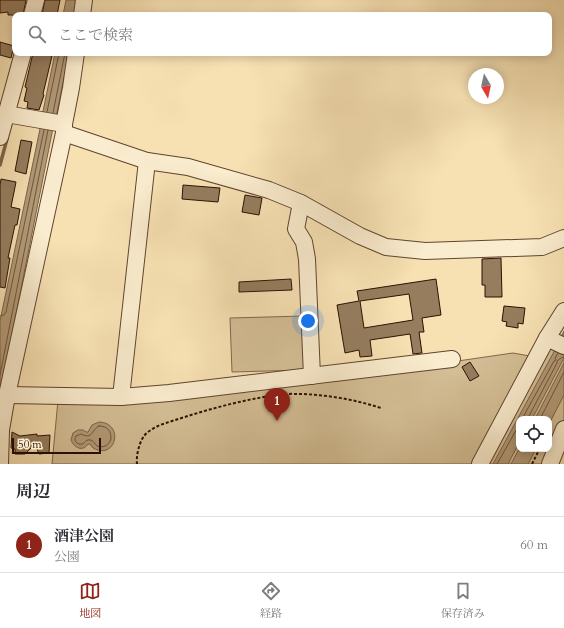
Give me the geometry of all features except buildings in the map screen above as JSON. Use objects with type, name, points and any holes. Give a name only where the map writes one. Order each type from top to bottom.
[{"type":"street","points":[[33,12],[36,0]]},
{"type":"street","points":[[82,12],[84,0]]},
{"type":"street","points":[[0,137],[22,56]]},
{"type":"street","points":[[0,464],[0,430],[61,126],[71,88],[76,56]]},
{"type":"street","points":[[6,114],[61,126],[147,161],[188,167],[269,190],[302,203],[360,236],[386,247],[425,251],[542,247],[564,238]]},
{"type":"street","points":[[121,397],[147,161]]},
{"type":"street","points":[[302,203],[296,229],[304,242],[307,259],[312,376]]},
{"type":"street","points":[[480,464],[555,342],[564,311]]},
{"type":"street","points":[[7,395],[121,397],[169,393],[452,359]]},
{"type":"street","points":[[550,464],[564,429]]},
{"type":"path","points":[[282,394],[336,397],[359,401],[381,408]]},
{"type":"path","points":[[137,464],[136,459],[139,446],[144,437],[150,430],[160,425],[232,403],[274,396]]},
{"type":"path","points":[[532,464],[538,452]]},
{"type":"shaded area","points":[[304,316],[305,370],[232,372],[230,318]]},
{"type":"shaded area","points":[[545,347],[564,351],[564,424],[547,464],[484,464]]},
{"type":"shaded area","points":[[513,353],[530,356],[476,464],[52,464],[58,400],[430,365]]},
{"type":"water","points":[[66,0],[81,0],[78,12],[64,12]]},
{"type":"water","points":[[54,56],[68,56],[56,117],[42,116]]},
{"type":"water","points":[[41,124],[53,128],[0,394],[0,321]]},
{"type":"water","points":[[564,331],[564,358],[534,416],[519,416]]},
{"type":"water","points":[[564,363],[564,395],[552,418],[552,416],[537,416]]},
{"type":"water","points":[[99,422],[107,424],[112,428],[115,434],[112,446],[107,450],[101,451],[93,448],[90,444],[84,448],[79,448],[72,443],[71,440],[73,433],[78,430],[88,432],[92,425]]},
{"type":"water","points":[[516,422],[516,449],[508,464],[493,464]]},
{"type":"water","points":[[517,452],[534,452],[528,464],[511,464]]},
{"type":"waterway","points":[[0,165],[7,139]]},
{"type":"place","name":"酒津公園","points":[[277,421]]}]
